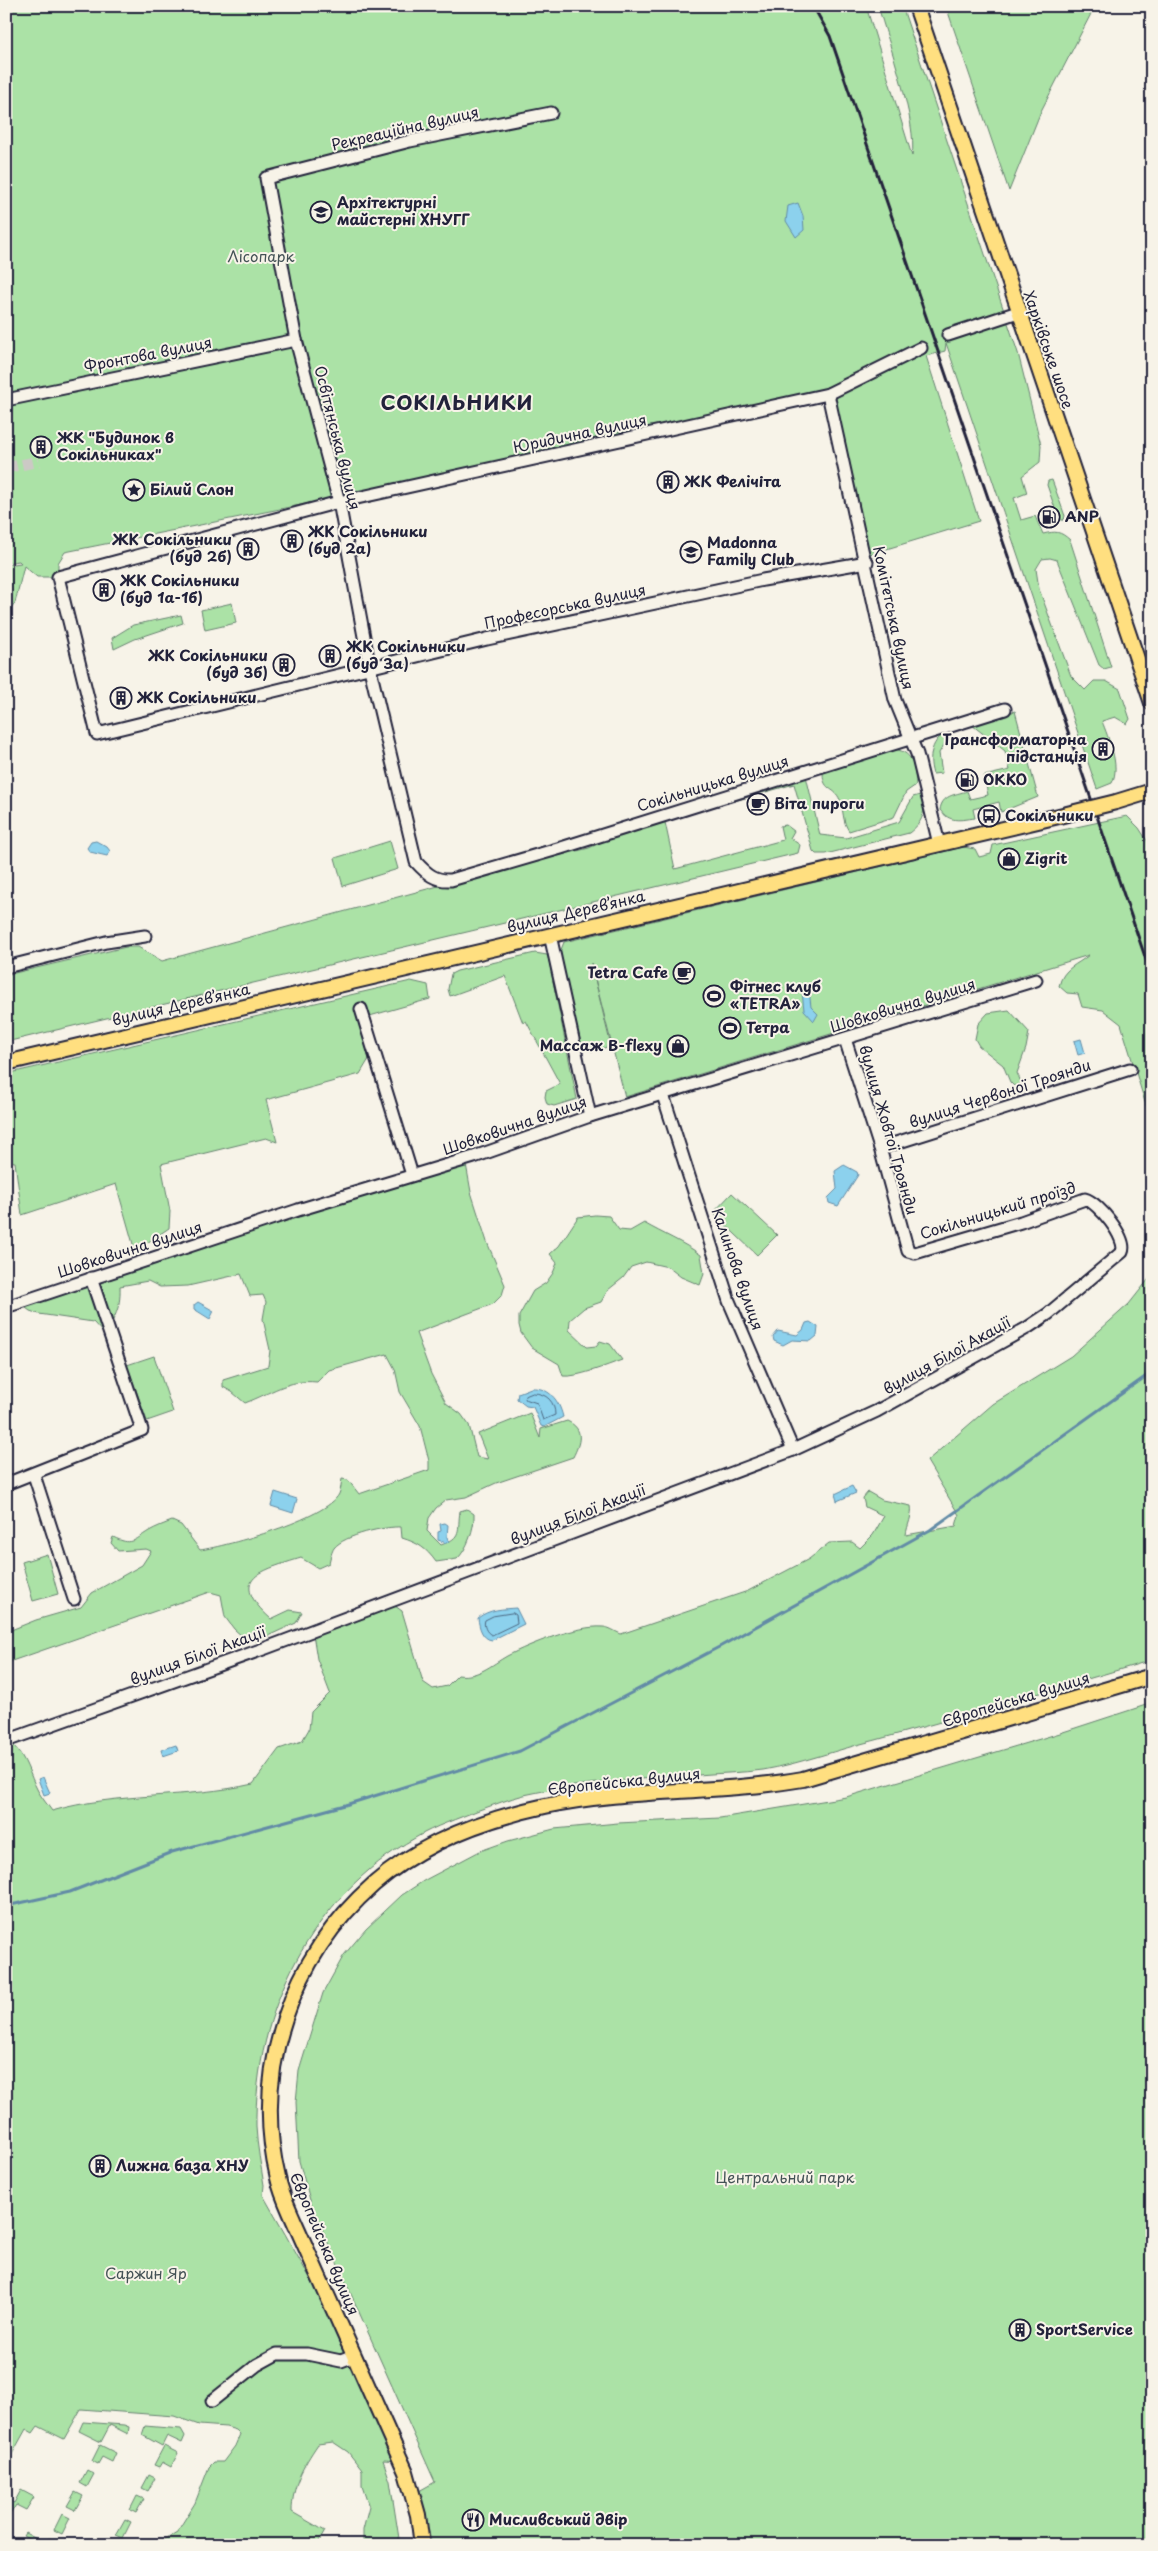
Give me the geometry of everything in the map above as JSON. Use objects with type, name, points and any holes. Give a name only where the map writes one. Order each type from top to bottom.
[{"type":"main road","name":"Харківське шосе","points":[[916,6],[1018,312],[1152,703]]},
{"type":"main road","name":"вулиця Дерев’янка","points":[[6,1063],[1059,816],[1152,791]]},
{"type":"main road","name":"Європейська вулиця","points":[[422,2545],[418,2516],[406,2472],[294,2221],[278,2180],[268,2115],[273,2062],[293,1992],[304,1968],[325,1936],[374,1884],[402,1863],[443,1840],[479,1825],[529,1810],[592,1799],[760,1785],[803,1779],[1152,1676]]},
{"type":"street","name":"Рекреаційна вулиця","points":[[266,178],[410,141],[551,113]]},
{"type":"street","name":"Освітянська вулиця","points":[[266,178],[296,340],[339,502],[370,669],[416,862],[429,876]]},
{"type":"street","points":[[948,335],[1018,312]]},
{"type":"street","name":"Фронтова вулиця","points":[[6,400],[296,340]]},
{"type":"street","name":"Юридична вулиця","points":[[97,734],[58,576],[339,502],[828,394],[921,348]]},
{"type":"street","name":"Комітетська вулиця","points":[[828,394],[867,562],[895,700],[912,739],[939,844]]},
{"type":"street","name":"Професорська вулиця","points":[[97,734],[487,639],[633,607],[867,562]]},
{"type":"street","name":"Сокільницька вулиця","points":[[429,876],[451,880],[1005,709]]},
{"type":"street","points":[[550,934],[590,1116]]},
{"type":"street","points":[[6,967],[106,942],[146,936]]},
{"type":"street","name":"Шовковична вулиця","points":[[6,1306],[412,1175],[474,1157],[590,1116],[1036,980]]},
{"type":"street","points":[[361,1009],[412,1175]]},
{"type":"street","name":"вулиця Жовтої Троянди","points":[[845,1039],[880,1148],[906,1247],[908,1251],[915,1253]]},
{"type":"street","name":"вулиця Червоної Троянди","points":[[880,1148],[1130,1068]]},
{"type":"street","name":"Калинова вулиця","points":[[663,1095],[729,1301],[793,1450]]},
{"type":"street","name":"Сокільницький проїзд","points":[[915,1253],[1021,1222],[1085,1199],[1097,1206],[1123,1241],[1124,1248]]},
{"type":"street","name":"вулиця Білої Акації","points":[[6,1741],[266,1648],[793,1450],[877,1412],[1027,1328],[1048,1314],[1105,1267],[1124,1248]]},
{"type":"street","points":[[6,1484],[34,1475],[142,1430],[91,1278]]},
{"type":"street","points":[[34,1475],[74,1599]]},
{"type":"street","points":[[212,2401],[257,2365],[277,2354],[307,2354],[341,2361],[354,2356]]},
{"type":"green space","name":"Лісопарк","points":[[6,6],[866,6],[912,156],[913,142],[907,104],[878,6],[902,6],[1018,353],[1041,445],[1040,462],[1022,476],[1027,493],[1014,498],[1021,520],[1035,516],[1043,534],[1058,532],[1070,540],[1111,667],[1104,669],[1099,665],[1057,560],[1050,558],[1042,559],[1036,569],[1039,589],[1071,676],[1085,690],[1094,681],[1106,681],[1120,689],[1130,719],[1127,724],[1115,717],[1102,721],[1114,760],[1115,768],[1112,783],[1097,789],[946,343],[945,351],[926,356],[979,521],[870,554],[828,394],[315,502],[65,552],[58,563],[58,577],[37,577],[24,566],[15,603],[6,613],[6,565],[21,563],[19,561],[6,563]]},
{"type":"green space","points":[[946,6],[1095,6],[1041,111],[1009,191]]},
{"type":"green space","points":[[1052,480],[1065,516],[1064,520],[1059,520],[1047,485],[1048,481]]},
{"type":"green space","points":[[232,603],[236,623],[205,630],[201,610]]},
{"type":"green space","points":[[181,615],[183,623],[135,639],[114,649],[112,638],[133,625]]},
{"type":"green space","points":[[1015,711],[1038,797],[1001,812],[999,802],[973,809],[975,818],[956,820],[948,817],[940,810],[946,798],[967,791],[970,799],[988,795],[984,776],[1010,770],[1005,751],[972,725]]},
{"type":"green space","points":[[953,730],[939,753],[942,773],[933,774],[931,753],[933,747],[941,736]]},
{"type":"green space","points":[[886,748],[901,751],[910,758],[914,769],[916,785],[906,792],[894,817],[849,831],[838,795],[824,782],[823,769]]},
{"type":"green space","points":[[806,776],[820,835],[846,838],[899,822],[913,797],[920,795],[923,806],[922,816],[909,833],[826,854],[816,854],[813,851],[794,784],[706,809],[704,804]]},
{"type":"green space","points":[[663,813],[675,869],[783,840],[780,826],[786,825],[794,831],[790,838],[800,845],[798,853],[6,1042],[6,975],[126,947],[138,947],[162,961],[453,882],[589,848]]},
{"type":"green space","name":"Тетра","points":[[1127,816],[1139,828],[1152,848],[1152,1125],[1121,1024],[1103,1010],[1082,1007],[1078,994],[1067,993],[1059,986],[1067,971],[1089,955],[625,1097],[591,963],[611,1046],[592,1051],[580,1047],[559,955],[564,942],[963,847],[975,849],[979,857],[991,854],[993,845]]},
{"type":"green space","points":[[390,841],[398,869],[343,886],[335,858]]},
{"type":"green space","points":[[535,953],[547,955],[549,961],[577,1099],[554,1106],[547,1104],[546,1091],[560,1084],[526,1021],[523,1023],[505,976],[450,996],[448,989],[451,974],[457,971]]},
{"type":"green space","points":[[411,981],[428,985],[430,999],[359,1019],[369,1059],[360,1074],[266,1100],[277,1142],[266,1138],[161,1164],[170,1211],[169,1228],[135,1251],[116,1184],[22,1215],[15,1162],[6,1161],[6,1074]]},
{"type":"green space","points":[[1009,1010],[1029,1032],[1026,1048],[1017,1073],[1022,1084],[1014,1086],[1010,1082],[1003,1065],[979,1046],[975,1039],[978,1024],[988,1013]]},
{"type":"green space","points":[[466,1164],[471,1192],[487,1242],[505,1285],[502,1295],[493,1304],[416,1333],[431,1374],[446,1403],[461,1414],[469,1425],[477,1457],[488,1459],[478,1434],[530,1413],[540,1438],[541,1429],[567,1421],[577,1428],[579,1442],[573,1457],[496,1483],[466,1497],[446,1500],[436,1508],[429,1518],[427,1531],[441,1545],[456,1536],[460,1511],[467,1509],[474,1514],[470,1538],[457,1559],[436,1562],[421,1547],[402,1538],[401,1527],[394,1527],[366,1532],[339,1543],[334,1548],[329,1563],[318,1568],[301,1558],[263,1572],[254,1578],[250,1585],[251,1594],[271,1619],[290,1610],[302,1612],[296,1623],[257,1641],[243,1637],[234,1629],[225,1617],[221,1595],[210,1592],[6,1663],[6,1632],[36,1620],[81,1607],[92,1593],[142,1565],[151,1551],[146,1549],[118,1551],[111,1543],[113,1537],[129,1542],[172,1521],[181,1525],[200,1550],[275,1530],[316,1513],[339,1494],[342,1479],[348,1480],[359,1494],[429,1470],[429,1461],[420,1426],[400,1392],[395,1369],[387,1354],[329,1370],[317,1382],[288,1385],[245,1403],[223,1387],[223,1380],[268,1366],[270,1350],[263,1319],[266,1302],[263,1295],[250,1296],[241,1274],[188,1286],[160,1287],[148,1281],[120,1286],[118,1307],[106,1336],[93,1322],[39,1314],[30,1311],[22,1305],[268,1221]]},
{"type":"green space","points":[[732,1193],[777,1235],[757,1255],[713,1213]]},
{"type":"green space","points":[[609,1216],[619,1230],[630,1231],[644,1223],[680,1242],[701,1255],[704,1274],[700,1285],[681,1277],[668,1267],[646,1262],[631,1267],[623,1278],[608,1290],[601,1302],[584,1308],[570,1320],[569,1330],[587,1347],[596,1346],[600,1341],[610,1344],[622,1360],[584,1373],[563,1376],[559,1364],[532,1348],[521,1333],[519,1316],[533,1291],[546,1283],[553,1273],[557,1263],[550,1254],[559,1246],[578,1217]]},
{"type":"green space","name":"Саржин Яр","points":[[1152,1275],[1152,1660],[945,1721],[777,1767],[747,1772],[589,1784],[524,1795],[501,1802],[430,1830],[379,1862],[346,1891],[319,1924],[296,1961],[278,2000],[266,2041],[258,2084],[256,2127],[264,2185],[263,2195],[354,2356],[402,2461],[383,2460],[390,2481],[400,2545],[363,2545],[363,2530],[369,2507],[362,2486],[362,2470],[348,2452],[333,2442],[318,2444],[299,2476],[294,2494],[292,2512],[325,2531],[317,2545],[155,2545],[177,2532],[195,2503],[209,2467],[214,2462],[223,2462],[235,2446],[240,2434],[236,2430],[226,2427],[199,2425],[174,2416],[81,2409],[64,2439],[38,2426],[33,2433],[26,2429],[6,2465],[6,1745],[13,1745],[18,1750],[38,1791],[52,1811],[102,1801],[203,1792],[253,1784],[279,1749],[302,1741],[309,1729],[311,1712],[330,1693],[317,1659],[313,1634],[395,1606],[402,1611],[423,1682],[433,1689],[447,1686],[458,1675],[478,1673],[517,1651],[554,1636],[593,1627],[605,1627],[621,1634],[748,1591],[809,1559],[829,1543],[852,1542],[860,1548],[873,1535],[884,1516],[865,1507],[863,1498],[868,1492],[882,1500],[911,1506],[906,1535],[956,1526],[959,1515],[927,1461],[993,1404],[1071,1356],[1129,1304]]},
{"type":"green space","points":[[154,1356],[173,1412],[147,1421],[127,1365]]},
{"type":"green space","points":[[47,1554],[58,1594],[33,1601],[22,1562]]},
{"type":"green space","name":"Центральний парк","points":[[1152,1703],[1152,2545],[432,2545],[419,2491],[435,2482],[312,2207],[299,2161],[296,2102],[299,2071],[323,1993],[344,1955],[366,1929],[402,1895],[425,1880],[480,1851],[508,1841],[554,1829],[618,1823],[720,1818],[846,1797],[1060,1733]]},
{"type":"green space","points":[[83,2422],[124,2425],[129,2427],[128,2434],[110,2425],[101,2442],[79,2431]]},
{"type":"green space","points":[[145,2426],[181,2429],[185,2436],[182,2443],[167,2436],[162,2446],[142,2435]]},
{"type":"green space","points":[[100,2445],[116,2453],[112,2462],[102,2457],[98,2464],[92,2461]]},
{"type":"green space","points":[[164,2446],[178,2453],[171,2467],[162,2462],[159,2467],[154,2465]]},
{"type":"green space","points":[[87,2470],[94,2474],[87,2487],[80,2483]]},
{"type":"green space","points":[[149,2475],[155,2478],[148,2491],[142,2488]]},
{"type":"green space","points":[[21,2490],[34,2497],[26,2510],[16,2505],[6,2521],[6,2499],[14,2503]]},
{"type":"green space","points":[[75,2492],[83,2496],[75,2510],[67,2506]]},
{"type":"green space","points":[[137,2496],[144,2499],[136,2513],[130,2510]]},
{"type":"green space","points":[[62,2514],[70,2518],[62,2534],[54,2530]]},
{"type":"green space","points":[[125,2519],[131,2522],[123,2538],[116,2535]]},
{"type":"green space","points":[[25,2533],[46,2544],[49,2538],[54,2541],[53,2545],[40,2545],[23,2536]]},
{"type":"water","points":[[798,203],[803,216],[804,230],[796,237],[786,221],[788,206]]},
{"type":"water","points":[[96,841],[107,847],[110,851],[107,856],[90,852],[87,848],[91,842]]},
{"type":"water","points":[[809,990],[811,1007],[818,1014],[814,1021],[804,1010],[802,991]]},
{"type":"water","points":[[1081,1039],[1085,1053],[1078,1055],[1074,1041]]},
{"type":"water","points":[[844,1165],[857,1172],[858,1175],[838,1206],[829,1203],[828,1198],[837,1189],[835,1171]]},
{"type":"water","points":[[198,1302],[214,1311],[210,1319],[194,1309],[194,1305]]},
{"type":"water","points":[[810,1322],[818,1327],[817,1336],[811,1341],[792,1340],[783,1345],[774,1341],[773,1337],[778,1331],[797,1335],[803,1330],[806,1323]]},
{"type":"water","points":[[531,1388],[548,1392],[559,1405],[563,1417],[544,1427],[541,1426],[533,1407],[526,1406],[517,1399],[518,1393]]},
{"type":"water","points":[[852,1486],[856,1493],[837,1501],[835,1494]]},
{"type":"water","points":[[275,1492],[297,1499],[293,1513],[271,1506]]},
{"type":"water","points":[[445,1523],[448,1525],[447,1537],[449,1542],[446,1543],[438,1540],[438,1532],[441,1531],[440,1524]]},
{"type":"water","points":[[516,1608],[524,1624],[492,1640],[483,1635],[478,1618],[491,1611]]},
{"type":"water","points":[[176,1745],[178,1751],[163,1756],[161,1750]]},
{"type":"water","points":[[43,1777],[50,1793],[44,1795],[38,1779]]},
{"type":"waterway","points":[[6,1906],[70,1892],[172,1852],[345,1805],[520,1751],[721,1646],[930,1530],[1152,1372]]},
{"type":"tunnel","points":[[6,468],[39,461]]},
{"type":"railway","points":[[813,6],[830,36],[1152,977]]},
{"type":"place","name":"Архітектурні майстерні ХНУГГ","points":[[321,212]]},
{"type":"place","name":"ЖК \"Будинок в Сокільниках\"","points":[[41,447]]},
{"type":"place","name":"ЖК Фелічіта","points":[[668,482]]},
{"type":"place","name":"Білий Слон","points":[[134,490]]},
{"type":"place","name":"ANP","points":[[1049,517]]},
{"type":"place","name":"ЖК Сокільники (буд 2а)","points":[[292,541]]},
{"type":"place","name":"ЖК Сокільники (буд 2б)","points":[[248,549]]},
{"type":"place","name":"Madonna Family Club","points":[[691,552]]},
{"type":"place","name":"ЖК Сокільники (буд 1а-1б)","points":[[104,590]]},
{"type":"place","name":"ЖК Сокільники (буд 3а)","points":[[330,656]]},
{"type":"place","name":"ЖК Сокільники (буд 3б)","points":[[284,665]]},
{"type":"place","name":"ЖК Сокільники","points":[[121,698]]},
{"type":"place","name":"Трансформаторна підстанція","points":[[1103,749]]},
{"type":"place","name":"ОККО","points":[[967,780]]},
{"type":"place","name":"Віта пироги","points":[[758,804]]},
{"type":"place","name":"Сокільники","points":[[989,816]]},
{"type":"place","name":"Zigrit","points":[[1009,859]]},
{"type":"place","name":"Tetra Cafe","points":[[684,973]]},
{"type":"place","name":"Фітнес клуб «TETRA»","points":[[714,996]]},
{"type":"place","name":"Тетра","points":[[730,1028]]},
{"type":"place","name":"Массаж B-flexy","points":[[678,1046]]},
{"type":"place","name":"Лижна база ХНУ","points":[[100,2166]]},
{"type":"place","name":"SportService","points":[[1020,2330]]},
{"type":"place","name":"Мисливський двір","points":[[473,2520]]},
{"type":"district","name":"СОКІЛЬНИКИ","points":[[457,403]]}]
